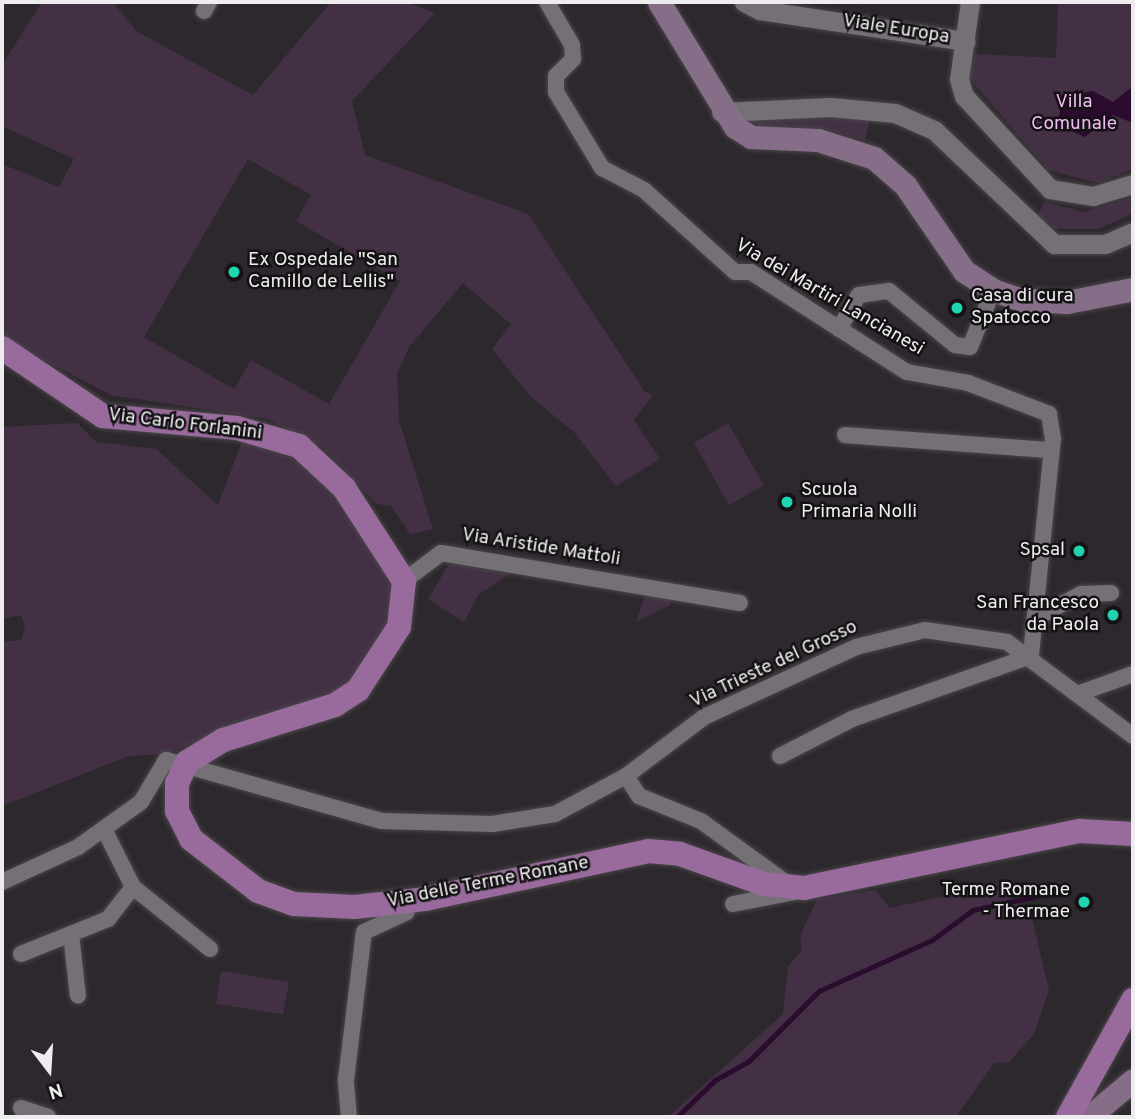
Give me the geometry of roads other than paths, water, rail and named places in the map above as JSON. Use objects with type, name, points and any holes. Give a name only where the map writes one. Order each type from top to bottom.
[{"type":"main road","points":[[659,2],[721,112],[751,137],[818,140],[874,158],[905,185],[964,271],[993,290],[1022,300],[1067,302],[1133,289]]},
{"type":"main road","name":"Via Carlo Forlanini","points":[[2,348],[103,416],[237,428],[299,446],[344,488],[404,581]]},
{"type":"main road","points":[[187,762],[223,740],[335,705],[358,690],[399,626],[404,581]]},
{"type":"main road","name":"Via delle Terme Romane","points":[[187,762],[174,795],[191,839],[258,891],[294,904],[355,907],[449,894],[648,851],[791,893],[1080,831],[1133,834]]},
{"type":"main road","points":[[1068,1117],[1133,1000]]},
{"type":"main road","points":[[1088,1117],[1133,1080]]},
{"type":"street","name":"Via dei Martiri Lancianesi","points":[[547,2],[572,45],[572,59],[556,76],[556,92],[602,168],[644,190],[735,272],[751,272],[907,372],[968,383],[1039,406],[1054,428],[1031,656]]},
{"type":"street","name":"Viale Europa","points":[[744,2],[760,10],[966,41]]},
{"type":"street","points":[[970,2],[958,79],[964,96],[1050,189],[1093,196],[1133,184]]},
{"type":"street","points":[[721,112],[830,107],[895,113],[934,130],[1054,244],[1105,244],[1133,232]]},
{"type":"street","points":[[839,329],[859,295],[889,291],[955,345],[970,347],[993,290]]},
{"type":"street","points":[[845,435],[1050,450]]},
{"type":"street","name":"Via Aristide Mattoli","points":[[404,581],[441,553],[634,591],[740,603]]},
{"type":"street","points":[[1036,618],[1081,594],[1111,593]]},
{"type":"street","name":"Via Trieste del Grosso","points":[[187,762],[223,781],[396,821],[527,822],[555,814],[626,776],[704,717],[856,647],[925,630],[1007,642],[1031,656],[1133,736]]},
{"type":"street","points":[[780,756],[852,719],[1031,656]]},
{"type":"street","points":[[1080,693],[1133,674]]},
{"type":"street","points":[[2,883],[104,829],[141,802],[166,760],[187,762]]},
{"type":"street","points":[[626,776],[639,796],[701,821],[791,893]]},
{"type":"street","points":[[104,829],[133,887],[210,949]]},
{"type":"street","points":[[21,954],[108,919],[133,887]]},
{"type":"street","points":[[349,1117],[346,1080],[364,932],[387,916],[438,906],[449,894]]},
{"type":"street","points":[[71,934],[78,996]]},
{"type":"street","points":[[21,1108],[48,1117]]},
{"type":"waterway","points":[[677,1117],[715,1080],[749,1061],[819,991],[932,940],[973,910],[1051,893]]},
{"type":"place","name":"Ex Ospedale \"San Camillo de Lellis\"","points":[[234,272]]},
{"type":"place","name":"Casa di cura Spatocco","points":[[957,308]]},
{"type":"place","name":"Scuola Primaria Nolli","points":[[787,502]]},
{"type":"place","name":"Spsal","points":[[1079,551]]},
{"type":"place","name":"San Francesco da Paola","points":[[1113,615]]},
{"type":"place","name":"Terme Romane - Thermae","points":[[1084,902]]},
{"type":"park label","name":"Villa Comunale","points":[[1074,114]]}]
